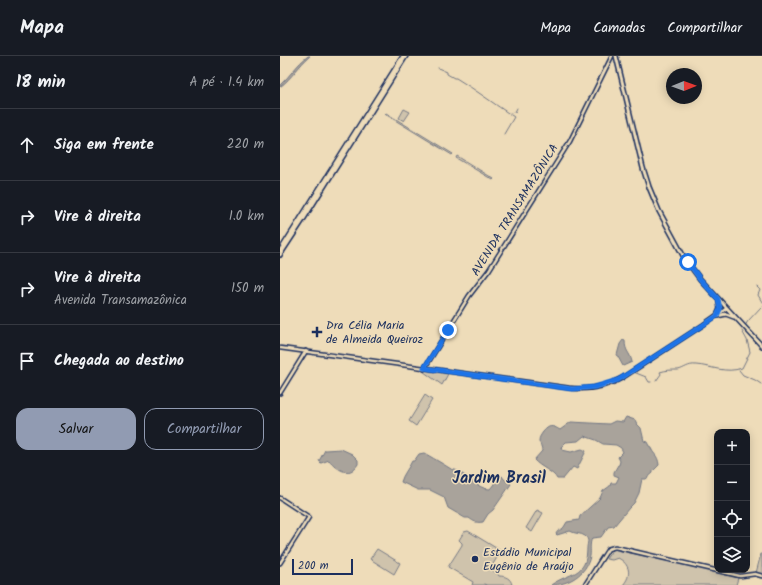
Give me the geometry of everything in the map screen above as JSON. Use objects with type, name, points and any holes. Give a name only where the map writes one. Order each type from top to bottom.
[{"type":"main road","points":[[280,251],[404,56]]},
{"type":"main road","points":[[280,255],[404,56]]},
{"type":"main road","points":[[616,56],[643,168],[652,196],[685,259],[700,279],[762,346]]},
{"type":"main road","points":[[718,299],[720,309],[717,316],[728,315],[738,320]]},
{"type":"street","name":"AVENIDA TRANSAMAZÔNICA","points":[[424,368],[469,296],[489,270],[570,141],[612,56]]},
{"type":"street","points":[[280,348],[569,388],[595,387],[608,384],[622,378],[727,308]]},
{"type":"street","points":[[280,393],[306,352]]},
{"type":"street","points":[[280,498],[309,516],[280,563]]},
{"type":"street","points":[[585,585],[608,549],[615,547],[740,576],[755,574],[762,576]]},
{"type":"shaded area","points":[[308,56],[310,56],[280,87],[280,85]]},
{"type":"shaded area","points":[[404,109],[410,112],[404,121],[399,118]]},
{"type":"shaded area","points":[[386,113],[453,154],[452,155],[385,114]]},
{"type":"shaded area","points":[[457,156],[494,179],[493,180],[456,158]]},
{"type":"shaded area","points":[[623,340],[625,341],[626,348],[632,362],[623,366],[617,355],[620,344]]},
{"type":"shaded area","points":[[420,369],[448,374],[442,385]]},
{"type":"shaded area","points":[[425,395],[432,400],[416,426],[409,421]]},
{"type":"shaded area","points":[[626,417],[635,420],[641,428],[644,441],[651,447],[659,465],[646,479],[642,479],[639,493],[634,503],[614,526],[608,527],[601,537],[592,538],[590,556],[581,573],[570,581],[551,585],[580,569],[584,564],[586,557],[588,540],[587,537],[582,534],[570,531],[557,535],[557,532],[563,528],[567,522],[579,520],[580,516],[600,498],[603,491],[610,486],[611,483],[616,483],[619,477],[614,475],[614,472],[619,465],[620,461],[618,457],[623,452],[621,448],[616,445],[603,444],[584,436],[578,441],[566,442],[561,447],[562,450],[571,452],[582,449],[586,451],[577,469],[573,467],[563,479],[557,479],[553,474],[534,460],[542,451],[539,441],[540,437],[545,430],[551,426],[560,430],[571,422],[609,424],[615,421],[623,422]]},
{"type":"shaded area","points":[[341,449],[352,454],[358,460],[358,464],[351,471],[347,472],[339,469],[329,460],[321,463],[319,461],[325,450]]},
{"type":"shaded area","points":[[424,453],[485,488],[490,489],[494,484],[496,477],[502,476],[511,484],[483,522],[476,522],[469,518],[465,518],[448,508],[444,497],[430,490],[418,490],[401,482],[412,461],[414,461],[419,454]]},
{"type":"shaded area","points":[[537,510],[543,513],[532,532],[526,528]]},
{"type":"shaded area","name":"Estádio Municipal Eugênio de Araújo","points":[[468,531],[501,551],[490,569],[499,576],[509,579],[512,585],[472,585],[473,582],[448,567],[462,545],[459,540],[464,532]]},
{"type":"shaded area","points":[[377,549],[400,563],[394,574],[370,559]]},
{"type":"shaded area","points":[[613,549],[714,571],[714,573],[727,574],[738,578],[736,585],[623,585],[629,574],[625,563],[618,558],[612,560],[606,559]]},
{"type":"shaded area","points":[[762,554],[762,574],[756,573]]},
{"type":"waterway","points":[[438,68],[447,72],[447,74],[456,78],[514,117],[504,134]]},
{"type":"waterway","points":[[510,113],[515,112],[517,108]]},
{"type":"waterway","points":[[757,287],[760,290],[758,295],[762,302]]},
{"type":"waterway","points":[[745,326],[762,306]]},
{"type":"waterway","points":[[656,381],[661,374],[660,372],[678,370],[691,365],[724,370],[736,370],[742,368],[750,352],[747,340],[742,331]]},
{"type":"waterway","points":[[739,370],[743,375],[761,384]]},
{"type":"waterway","points":[[636,373],[646,377],[649,382],[651,382]]},
{"type":"place","name":"Dra Célia Maria de Almeida Queiroz","points":[[317,332]]},
{"type":"place","name":"Estádio Municipal Eugênio de Araújo","points":[[475,559]]},
{"type":"district","name":"Jardim Brasil","points":[[499,478]]},
{"type":"route","points":[[448,330],[424,368],[572,389],[604,385],[622,378],[717,316],[720,309],[718,299],[708,289],[688,262]]}]
